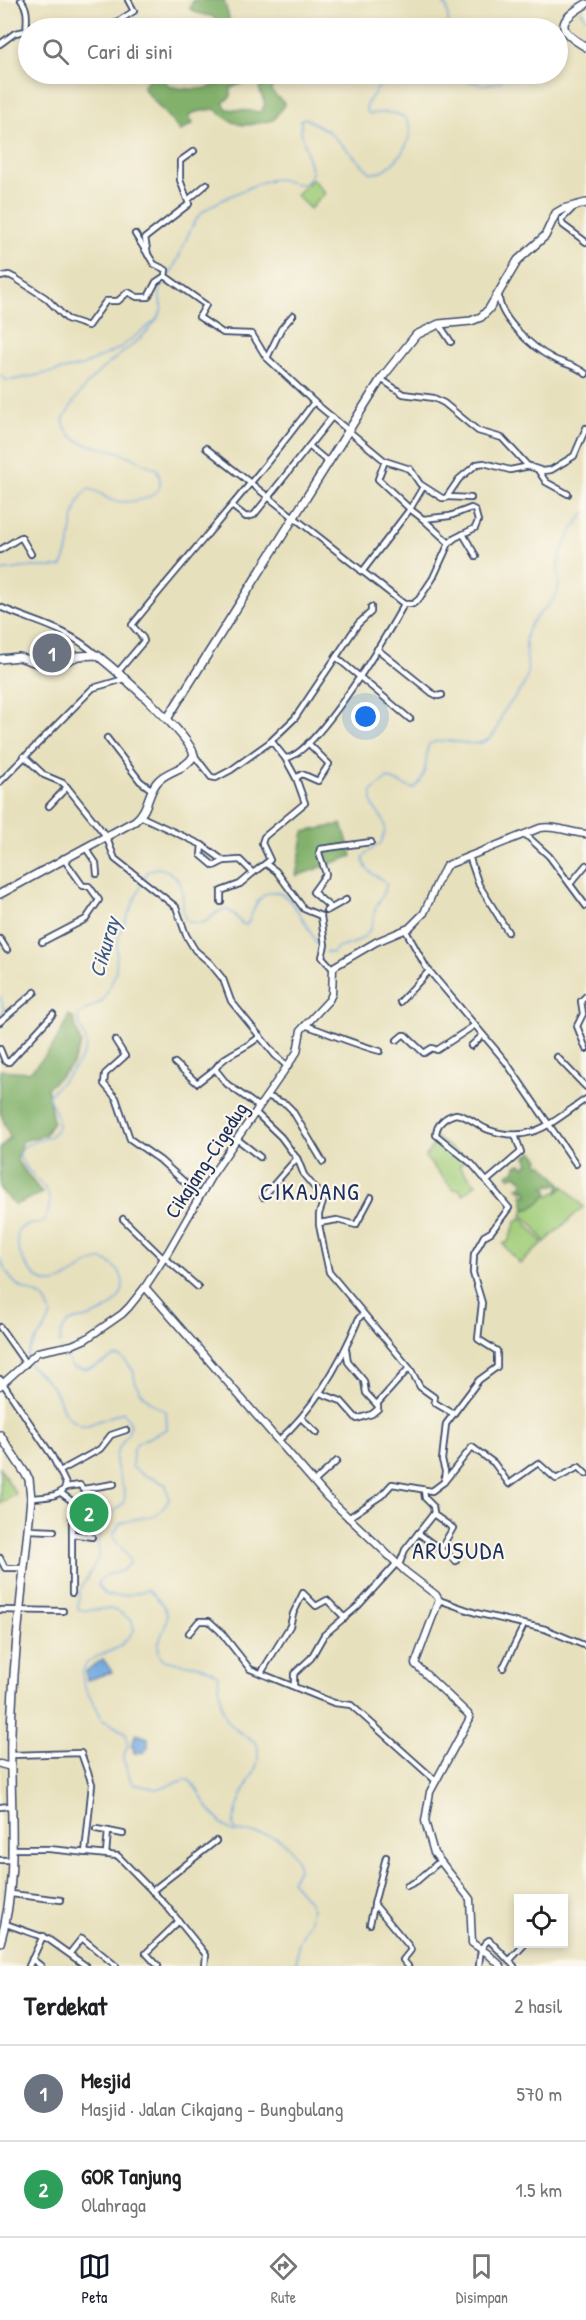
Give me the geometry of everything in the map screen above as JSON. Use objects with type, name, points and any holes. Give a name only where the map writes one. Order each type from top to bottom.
[{"type":"main road","points":[[568,18],[572,12],[586,4]]},
{"type":"main road","points":[[568,36],[586,47]]},
{"type":"main road","points":[[167,719],[381,379],[416,335],[438,324],[479,318],[489,309],[518,260],[545,236],[556,213],[586,203]]},
{"type":"main road","points":[[0,659],[19,657],[51,668],[78,656],[98,656],[167,719],[189,744],[194,755],[189,762],[159,780],[140,816],[0,894]]},
{"type":"main road","points":[[0,1435],[26,1474],[31,1486],[11,1755],[11,1894],[0,1943]]},
{"type":"street","points":[[21,0],[27,9],[27,18]]},
{"type":"street","points":[[123,18],[134,11],[128,0]]},
{"type":"street","points":[[0,44],[18,32]]},
{"type":"street","points":[[148,255],[145,238],[188,205],[180,180],[180,161],[194,151]]},
{"type":"street","points":[[188,200],[207,184]]},
{"type":"street","points":[[574,207],[561,220],[563,225],[586,242]]},
{"type":"street","points":[[135,234],[154,264],[166,270],[166,276]]},
{"type":"street","points":[[0,277],[9,275],[15,278],[46,298],[67,319],[88,326],[109,299],[118,301],[128,292],[137,297],[148,297],[156,282],[166,276]]},
{"type":"street","points":[[166,276],[206,305],[199,317],[223,333],[252,333],[267,358],[314,402],[385,461],[410,469],[423,487],[442,498],[471,498]]},
{"type":"street","points":[[500,292],[499,302],[523,338],[551,358],[586,374]]},
{"type":"street","points":[[267,358],[281,329],[293,315]]},
{"type":"street","points":[[438,324],[451,342]]},
{"type":"street","points":[[381,379],[403,394],[434,398],[444,403],[478,431],[502,438],[530,466]]},
{"type":"street","points":[[117,673],[144,642],[132,625],[250,484],[314,402]]},
{"type":"street","points":[[232,506],[249,518],[254,515],[332,417]]},
{"type":"street","points":[[447,497],[459,479],[477,464],[510,470],[530,466],[547,471],[572,458],[586,428]]},
{"type":"street","points":[[309,446],[329,463]]},
{"type":"street","points":[[206,448],[405,604],[413,604],[419,599],[433,578],[449,543],[477,526],[477,513],[473,508],[450,516],[423,519]]},
{"type":"street","points":[[385,461],[378,479],[449,543]]},
{"type":"street","points":[[537,468],[546,482],[568,494]]},
{"type":"street","points":[[362,572],[410,509],[423,487]]},
{"type":"street","points":[[463,534],[476,556]]},
{"type":"street","points":[[0,550],[21,537],[31,554]]},
{"type":"street","points":[[285,758],[291,758],[308,743],[345,701],[405,604]]},
{"type":"street","points":[[0,607],[48,624],[80,641],[98,656]]},
{"type":"street","points":[[194,755],[210,775],[216,778],[270,742],[295,718],[358,624],[371,612],[371,608]]},
{"type":"street","points":[[377,649],[432,693],[442,695]]},
{"type":"street","points":[[336,657],[410,719]]},
{"type":"street","points":[[0,782],[93,688],[124,680]]},
{"type":"street","points":[[107,738],[140,781],[153,791]]},
{"type":"street","points":[[221,902],[221,891],[240,884],[266,864],[271,858],[262,843],[264,837],[305,803],[296,778],[285,758],[270,742]]},
{"type":"street","points":[[296,778],[302,774],[318,781],[329,764],[308,743]]},
{"type":"street","points":[[24,756],[44,775],[67,787],[106,836],[115,859],[176,907],[186,935],[222,978],[230,999],[288,1067]]},
{"type":"street","points":[[49,806],[67,787]]},
{"type":"street","points":[[140,816],[202,845],[224,861]]},
{"type":"street","points":[[371,842],[320,849],[319,853],[326,874],[313,892],[330,907],[321,916],[323,959],[333,969],[343,960],[376,942],[406,931],[424,914],[446,866],[548,827],[568,833],[586,834]]},
{"type":"street","points":[[526,835],[547,855],[586,906]]},
{"type":"street","points":[[202,845],[201,855],[214,866],[224,861],[240,860],[253,873]]},
{"type":"street","points":[[85,847],[96,863],[97,874]]},
{"type":"street","points":[[469,856],[477,872],[478,883],[508,932]]},
{"type":"street","points":[[42,942],[86,918],[99,900],[89,886],[83,886],[63,858]]},
{"type":"street","points":[[266,864],[276,872],[304,909],[321,916]]},
{"type":"street","points":[[570,884],[586,865]]},
{"type":"street","points":[[326,911],[346,900]]},
{"type":"street","points":[[406,931],[429,970],[506,1062],[576,1164]]},
{"type":"street","points":[[0,939],[7,950]]},
{"type":"street","name":"Cikajang-Cigedug","points":[[1,1383],[38,1352],[72,1345],[99,1331],[122,1314],[145,1287],[200,1196],[299,1049],[300,1033],[305,1025],[329,1000],[332,994],[333,969]]},
{"type":"street","points":[[400,1002],[429,970]]},
{"type":"street","points":[[1,1020],[34,992]]},
{"type":"street","points":[[586,996],[581,1001],[583,1014],[577,1026],[586,1049]]},
{"type":"street","points":[[0,1048],[5,1061],[10,1062],[53,1014]]},
{"type":"street","points":[[305,1025],[347,1042],[380,1050]]},
{"type":"street","points":[[397,1040],[401,1035],[405,1035],[424,1053],[432,1048],[437,1050],[475,1025]]},
{"type":"street","points":[[471,1046],[483,1035]]},
{"type":"street","points":[[175,1064],[197,1083],[230,1054],[251,1045],[260,1036]]},
{"type":"street","points":[[115,1040],[125,1056],[105,1074],[104,1084],[116,1098],[129,1137],[162,1162],[200,1196]]},
{"type":"street","points":[[557,1057],[586,1087]]},
{"type":"street","points":[[215,1069],[227,1084],[257,1110],[281,1137],[297,1158],[303,1173],[324,1199],[319,1214],[319,1223],[329,1272],[409,1368],[420,1387],[434,1397],[435,1403],[454,1414]]},
{"type":"street","points":[[267,1096],[292,1110],[322,1162]]},
{"type":"street","points":[[444,1482],[445,1472],[442,1460],[446,1426],[481,1379],[495,1370],[498,1365],[495,1350],[478,1339],[482,1303],[472,1269],[474,1254],[483,1236],[491,1232],[509,1208],[471,1162],[437,1136],[437,1128],[446,1118],[456,1114],[491,1131],[524,1136],[550,1125],[586,1099]]},
{"type":"street","points":[[487,1181],[521,1152],[515,1135]]},
{"type":"street","points":[[237,1139],[260,1157]]},
{"type":"street","points":[[263,1197],[297,1158]]},
{"type":"street","points":[[319,1223],[337,1220],[356,1225],[371,1197]]},
{"type":"street","points":[[123,1219],[198,1287]]},
{"type":"street","points":[[145,1287],[347,1518],[439,1600],[476,1613],[556,1633],[586,1646]]},
{"type":"street","points":[[278,1441],[302,1418],[320,1393],[346,1349],[359,1318],[363,1314]]},
{"type":"street","points":[[0,1327],[27,1363]]},
{"type":"street","points":[[346,1349],[348,1362],[363,1380],[366,1393],[377,1404]]},
{"type":"street","points":[[320,1393],[341,1401],[358,1420],[375,1412],[378,1408],[377,1404],[409,1368]]},
{"type":"street","points":[[1,1383],[60,1471],[66,1487]]},
{"type":"street","points":[[302,1418],[317,1433]]},
{"type":"street","points":[[60,1471],[100,1449],[111,1435],[126,1430]]},
{"type":"street","points":[[347,1518],[381,1496],[392,1484],[435,1490],[472,1447],[494,1463],[509,1484],[538,1463],[556,1479],[579,1467],[586,1474]]},
{"type":"street","points":[[314,1482],[337,1461]]},
{"type":"street","points":[[31,1498],[61,1493],[66,1487],[80,1485],[82,1489],[114,1484]]},
{"type":"street","points":[[294,1686],[294,1674],[310,1658],[324,1635],[345,1618],[398,1564],[405,1550],[433,1514],[434,1507],[425,1498],[424,1490]]},
{"type":"street","points":[[61,1493],[72,1501],[70,1529],[73,1534],[72,1593]]},
{"type":"street","points":[[433,1514],[453,1528],[440,1550]]},
{"type":"street","points":[[28,1530],[54,1531]]},
{"type":"street","points":[[418,1533],[456,1561]]},
{"type":"street","points":[[73,1534],[92,1537]]},
{"type":"street","points":[[0,1558],[4,1567],[24,1568]]},
{"type":"street","points":[[261,1673],[290,1626],[303,1593],[316,1606],[327,1600],[345,1618]]},
{"type":"street","points":[[439,1600],[415,1664],[470,1718],[429,1797],[425,1821],[432,1848],[470,1899],[471,1940],[501,1966]]},
{"type":"street","points":[[0,1610],[63,1611]]},
{"type":"street","points":[[189,1633],[199,1621],[209,1621],[220,1631],[247,1667],[336,1704],[351,1705],[436,1781]]},
{"type":"street","points":[[503,1668],[525,1624]]},
{"type":"street","points":[[11,1755],[81,1753],[92,1788],[85,1853]]},
{"type":"street","points":[[0,1764],[11,1767]]},
{"type":"street","points":[[0,1807],[10,1806]]},
{"type":"street","points":[[96,1829],[123,1834]]},
{"type":"street","points":[[106,1854],[108,1831]]},
{"type":"street","points":[[152,1891],[216,1841]]},
{"type":"street","points":[[11,1849],[118,1856],[179,1921],[206,1955],[205,1966]]},
{"type":"street","points":[[370,1924],[386,1857]]},
{"type":"street","points":[[0,1860],[11,1860]]},
{"type":"street","points":[[407,1886],[417,1881],[440,1861]]},
{"type":"street","points":[[11,1894],[61,1900]]},
{"type":"street","points":[[374,1906],[409,1946],[411,1950],[403,1960],[408,1966]]},
{"type":"street","points":[[158,1966],[146,1953],[179,1921]]},
{"type":"street","points":[[4,1923],[43,1936],[86,1966]]},
{"type":"street","points":[[29,1966],[43,1936]]},
{"type":"street","points":[[70,1953],[82,1938],[116,1966]]},
{"type":"street","points":[[479,1966],[481,1950],[490,1940],[514,1966]]},
{"type":"street","points":[[509,1961],[521,1948]]},
{"type":"street","points":[[32,1959],[41,1966]]},
{"type":"green space","points":[[193,0],[224,0],[229,18],[214,18],[190,9]]},
{"type":"green space","points":[[145,84],[167,84],[189,89],[241,84],[231,88],[231,96],[223,103],[227,109],[261,112],[265,104],[259,88],[267,84],[274,84],[270,90],[285,104],[273,120],[248,125],[236,123],[215,109],[196,112],[189,115],[193,124],[180,131],[143,88]]},
{"type":"green space","points":[[312,179],[325,193],[310,209],[296,195]]},
{"type":"green space","points":[[342,824],[352,856],[296,876],[304,832]]},
{"type":"green space","points":[[69,1015],[73,1018],[81,1044],[72,1065],[47,1088],[53,1121],[45,1135],[22,1141],[17,1161],[42,1193],[15,1205],[0,1189],[0,1149],[10,1137],[0,1112],[0,1070],[29,1072],[53,1046]]},
{"type":"green space","points":[[435,1137],[465,1159],[459,1166],[476,1184],[463,1195],[459,1189],[453,1189],[425,1157]]},
{"type":"green space","points":[[533,1152],[539,1159],[538,1162],[543,1164],[564,1187],[558,1192],[560,1184],[544,1186],[548,1189],[548,1194],[532,1208],[525,1209],[522,1194],[528,1195],[526,1189],[522,1191],[518,1187],[522,1186],[523,1181],[515,1175],[510,1178],[508,1174],[515,1170],[516,1165],[522,1164],[524,1167],[529,1163],[526,1156]]},
{"type":"green space","points":[[565,1187],[583,1207],[545,1242],[534,1226],[522,1215],[524,1210]]},
{"type":"green space","points":[[521,1217],[543,1243],[520,1264],[503,1244],[508,1242],[516,1222]]},
{"type":"green space","points":[[0,1468],[16,1494],[0,1504]]},
{"type":"water","points":[[103,1659],[112,1672],[87,1680],[86,1671]]},
{"type":"water","points":[[136,1734],[148,1738],[148,1747],[144,1752],[134,1753],[133,1746],[131,1746]]},
{"type":"waterway","points":[[441,0],[447,8],[448,18]]},
{"type":"waterway","points":[[575,0],[579,7]]},
{"type":"waterway","points":[[581,11],[586,18]]},
{"type":"waterway","points":[[169,275],[194,224],[207,209],[230,196],[267,181],[277,179],[301,184],[309,179],[312,173],[301,131],[301,120],[305,118],[328,131],[371,173],[381,171],[390,165],[406,146],[409,125],[404,117],[393,113],[370,114],[366,111],[367,103],[381,84]]},
{"type":"waterway","points":[[479,84],[489,84]]},
{"type":"waterway","points":[[0,571],[31,567],[61,567],[68,548],[77,505],[88,489],[111,500],[126,502],[151,496],[159,488],[157,469],[118,452],[75,439],[70,435],[63,420],[88,383],[152,326],[162,309],[160,293],[166,279]]},
{"type":"waterway","points":[[0,375],[6,380],[13,380],[82,366],[120,348],[156,320]]},
{"type":"waterway","name":"Cikuray","points":[[326,952],[332,953],[337,948],[353,943],[370,930],[376,907],[385,890],[386,883],[369,872],[363,858],[381,843],[385,830],[383,819],[373,804],[372,791],[388,778],[413,789],[418,785],[424,774],[428,745],[442,740],[474,744],[489,739],[494,734],[502,715],[525,682],[528,671],[527,633],[532,623],[556,595],[559,587],[558,564],[562,550],[573,529],[586,512]]},
{"type":"waterway","name":"Cikuray","points":[[60,1344],[64,1327],[68,1323],[96,1315],[109,1308],[119,1298],[122,1292],[122,1278],[111,1264],[101,1260],[92,1262],[61,1281],[50,1283],[38,1278],[26,1265],[18,1248],[18,1230],[26,1225],[43,1223],[49,1210],[49,1199],[41,1183],[23,1163],[20,1155],[21,1149],[46,1138],[57,1129],[57,1116],[48,1096],[72,1071],[82,1056],[86,1042],[78,1015],[103,1000],[111,984],[116,971],[117,944],[121,931],[147,872],[160,868],[176,877],[182,890],[183,911],[188,922],[207,921],[225,909],[246,925],[259,900],[269,892],[278,893],[296,908],[321,950]]},
{"type":"waterway","points":[[0,996],[4,1011],[2,1017]]},
{"type":"waterway","points":[[0,1259],[13,1280],[20,1287],[41,1297],[51,1314],[26,1361]]},
{"type":"waterway","name":"Cikuray","points":[[61,1349],[72,1367],[81,1369],[95,1367],[112,1357],[122,1358],[134,1372],[134,1379],[140,1391],[166,1412],[167,1429],[137,1443],[133,1450],[132,1467],[166,1485],[169,1499],[159,1512],[120,1524],[113,1536],[130,1563],[122,1571],[106,1575],[98,1583],[101,1590],[111,1596],[147,1590],[160,1601],[166,1610],[167,1619],[159,1642],[162,1659],[205,1668],[218,1676],[221,1703],[228,1721],[257,1744],[258,1762],[241,1798],[233,1826],[237,1831],[276,1838],[283,1842],[295,1856],[299,1868],[291,1881],[312,1908],[310,1919],[298,1945],[296,1966]]},
{"type":"waterway","points":[[29,1364],[51,1384],[66,1415],[76,1423],[85,1426],[123,1412],[130,1422],[129,1431],[116,1456],[125,1496],[124,1502],[102,1524],[98,1541],[99,1556],[79,1592],[78,1609],[114,1610],[132,1621],[134,1631],[119,1646],[86,1664],[82,1676],[86,1690],[101,1719],[126,1733],[128,1744],[123,1759],[132,1784],[157,1789],[187,1779],[195,1786],[217,1819],[232,1832],[236,1832]]},
{"type":"place","name":"Mesjid","points":[[52,653]]},
{"type":"place","name":"GOR Tanjung","points":[[89,1513]]},
{"type":"district","name":"CIKAJANG","points":[[310,1191]]},
{"type":"district","name":"ARUSUDA","points":[[459,1550]]}]
